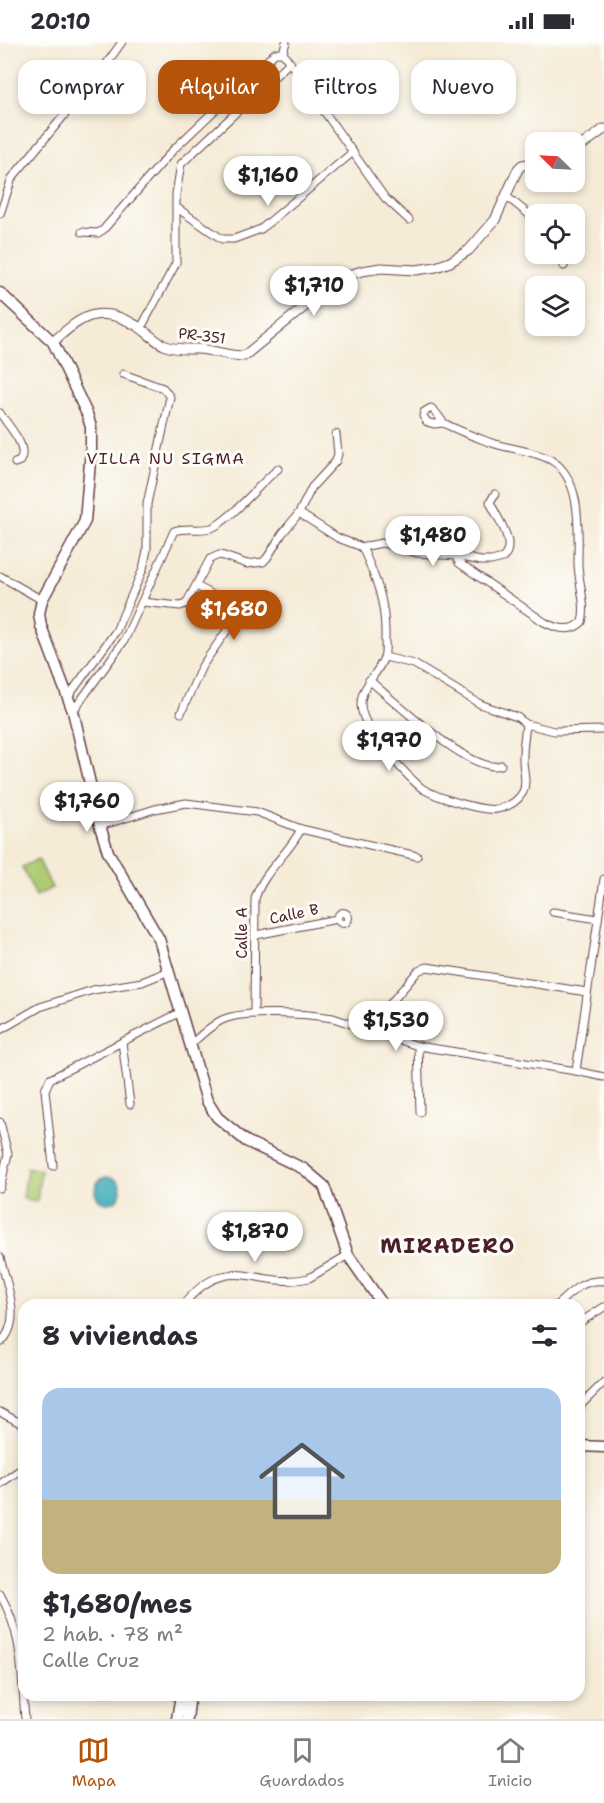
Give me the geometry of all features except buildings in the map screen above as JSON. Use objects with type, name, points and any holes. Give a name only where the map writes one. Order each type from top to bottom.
[{"type":"main road","points":[[0,293],[53,342],[87,414],[90,427],[91,450],[85,521],[42,600],[39,614],[41,626],[73,711],[108,852],[159,939],[202,1090],[217,1118],[246,1141],[304,1169],[324,1186],[348,1255],[379,1299]]},
{"type":"main road","points":[[585,1446],[604,1447]]},
{"type":"main road","points":[[177,1719],[180,1701]]},
{"type":"main road","points":[[187,1719],[189,1701]]},
{"type":"street","points":[[0,214],[12,178],[102,70],[122,42]]},
{"type":"street","points":[[283,53],[286,42]]},
{"type":"street","points":[[82,232],[98,233],[103,230],[170,153],[275,53],[283,53]]},
{"type":"street","points":[[283,53],[385,198],[409,220]]},
{"type":"street","points":[[141,328],[176,263],[176,194],[181,164],[290,62]]},
{"type":"street","points":[[585,143],[604,129]]},
{"type":"street","points":[[177,208],[222,240],[228,241],[247,235],[261,229],[353,152]]},
{"type":"street","points":[[170,153],[181,164]]},
{"type":"street","name":"PR-351","points":[[53,342],[81,318],[111,315],[141,328],[163,345],[176,349],[244,356],[340,278],[381,268],[426,269],[458,258],[469,250],[495,220],[518,168],[525,165]]},
{"type":"street","points":[[506,196],[525,211]]},
{"type":"street","points":[[68,697],[116,631],[143,569],[147,550],[147,504],[170,397],[163,388],[123,374]]},
{"type":"street","points":[[0,413],[22,446],[23,456],[15,463]]},
{"type":"street","points":[[443,423],[490,442],[546,458],[560,468],[572,489],[577,504],[578,579],[584,603],[582,622],[576,627],[567,629],[553,627],[459,563],[456,556]]},
{"type":"street","points":[[142,602],[183,606],[190,601],[207,563],[214,557],[224,556],[247,564],[263,562],[299,513],[312,487],[336,460],[338,454],[336,434]]},
{"type":"street","points":[[73,711],[120,647],[174,531],[211,528],[241,505],[262,482],[278,469]]},
{"type":"street","points":[[299,513],[338,538],[362,547],[382,543],[417,553],[491,561],[507,555],[507,538],[490,502],[495,494]]},
{"type":"street","points":[[362,547],[382,597],[385,657],[364,689],[361,706],[363,715],[377,737],[406,774],[437,796],[496,810],[514,803],[522,793],[525,784],[523,757],[526,724]]},
{"type":"street","points":[[0,576],[42,600]]},
{"type":"street","points":[[181,713],[202,666],[230,626],[231,620],[228,608],[222,602],[196,586]]},
{"type":"street","points":[[385,657],[414,664],[480,704],[517,717],[526,724],[554,730],[604,730]]},
{"type":"street","points":[[369,680],[453,748],[490,766],[501,765]]},
{"type":"street","points":[[100,826],[155,809],[186,803],[257,812],[301,829],[417,856]]},
{"type":"street","name":"Calle A","points":[[254,1014],[255,899],[259,887],[297,838],[301,829]]},
{"type":"street","points":[[576,1071],[604,879]]},
{"type":"street","points":[[553,912],[598,919]]},
{"type":"street","name":"Calle B","points":[[256,936],[337,919]]},
{"type":"street","points":[[368,1030],[418,971],[427,967],[586,992]]},
{"type":"street","points":[[0,1030],[49,1004],[93,990],[142,982],[169,971]]},
{"type":"street","points":[[53,1166],[45,1090],[50,1079],[181,1012]]},
{"type":"street","points":[[190,1045],[220,1020],[231,1016],[254,1014],[320,1016],[418,1046],[604,1077]]},
{"type":"street","points":[[122,1042],[130,1104]]},
{"type":"street","points":[[418,1046],[420,1112]]},
{"type":"street","points":[[0,1122],[2,1142],[8,1154],[0,1188]]},
{"type":"street","points":[[189,1299],[200,1288],[223,1275],[237,1273],[283,1281],[302,1280],[348,1255]]},
{"type":"street","points":[[0,1257],[13,1320],[9,1334],[0,1343]]},
{"type":"street","points":[[564,1299],[584,1283],[604,1281]]},
{"type":"street","points":[[585,1319],[604,1306]]},
{"type":"street","points":[[585,1401],[604,1382]]},
{"type":"street","points":[[0,1412],[18,1422]]},
{"type":"street","points":[[0,1484],[18,1471]]},
{"type":"street","points":[[0,1594],[14,1622],[18,1640]]},
{"type":"street","points":[[24,1701],[25,1719]]},
{"type":"green space","points":[[38,859],[52,888],[36,896],[22,867]]},
{"type":"green space","points":[[27,1168],[41,1170],[37,1201],[23,1199]]},
{"type":"water","points":[[108,1177],[117,1181],[121,1190],[117,1199],[108,1203],[99,1199],[95,1190],[99,1181]]},
{"type":"district","name":"VILLA NU SIGMA","points":[[166,458]]},
{"type":"district","name":"MIRADERO","points":[[448,1246]]}]
